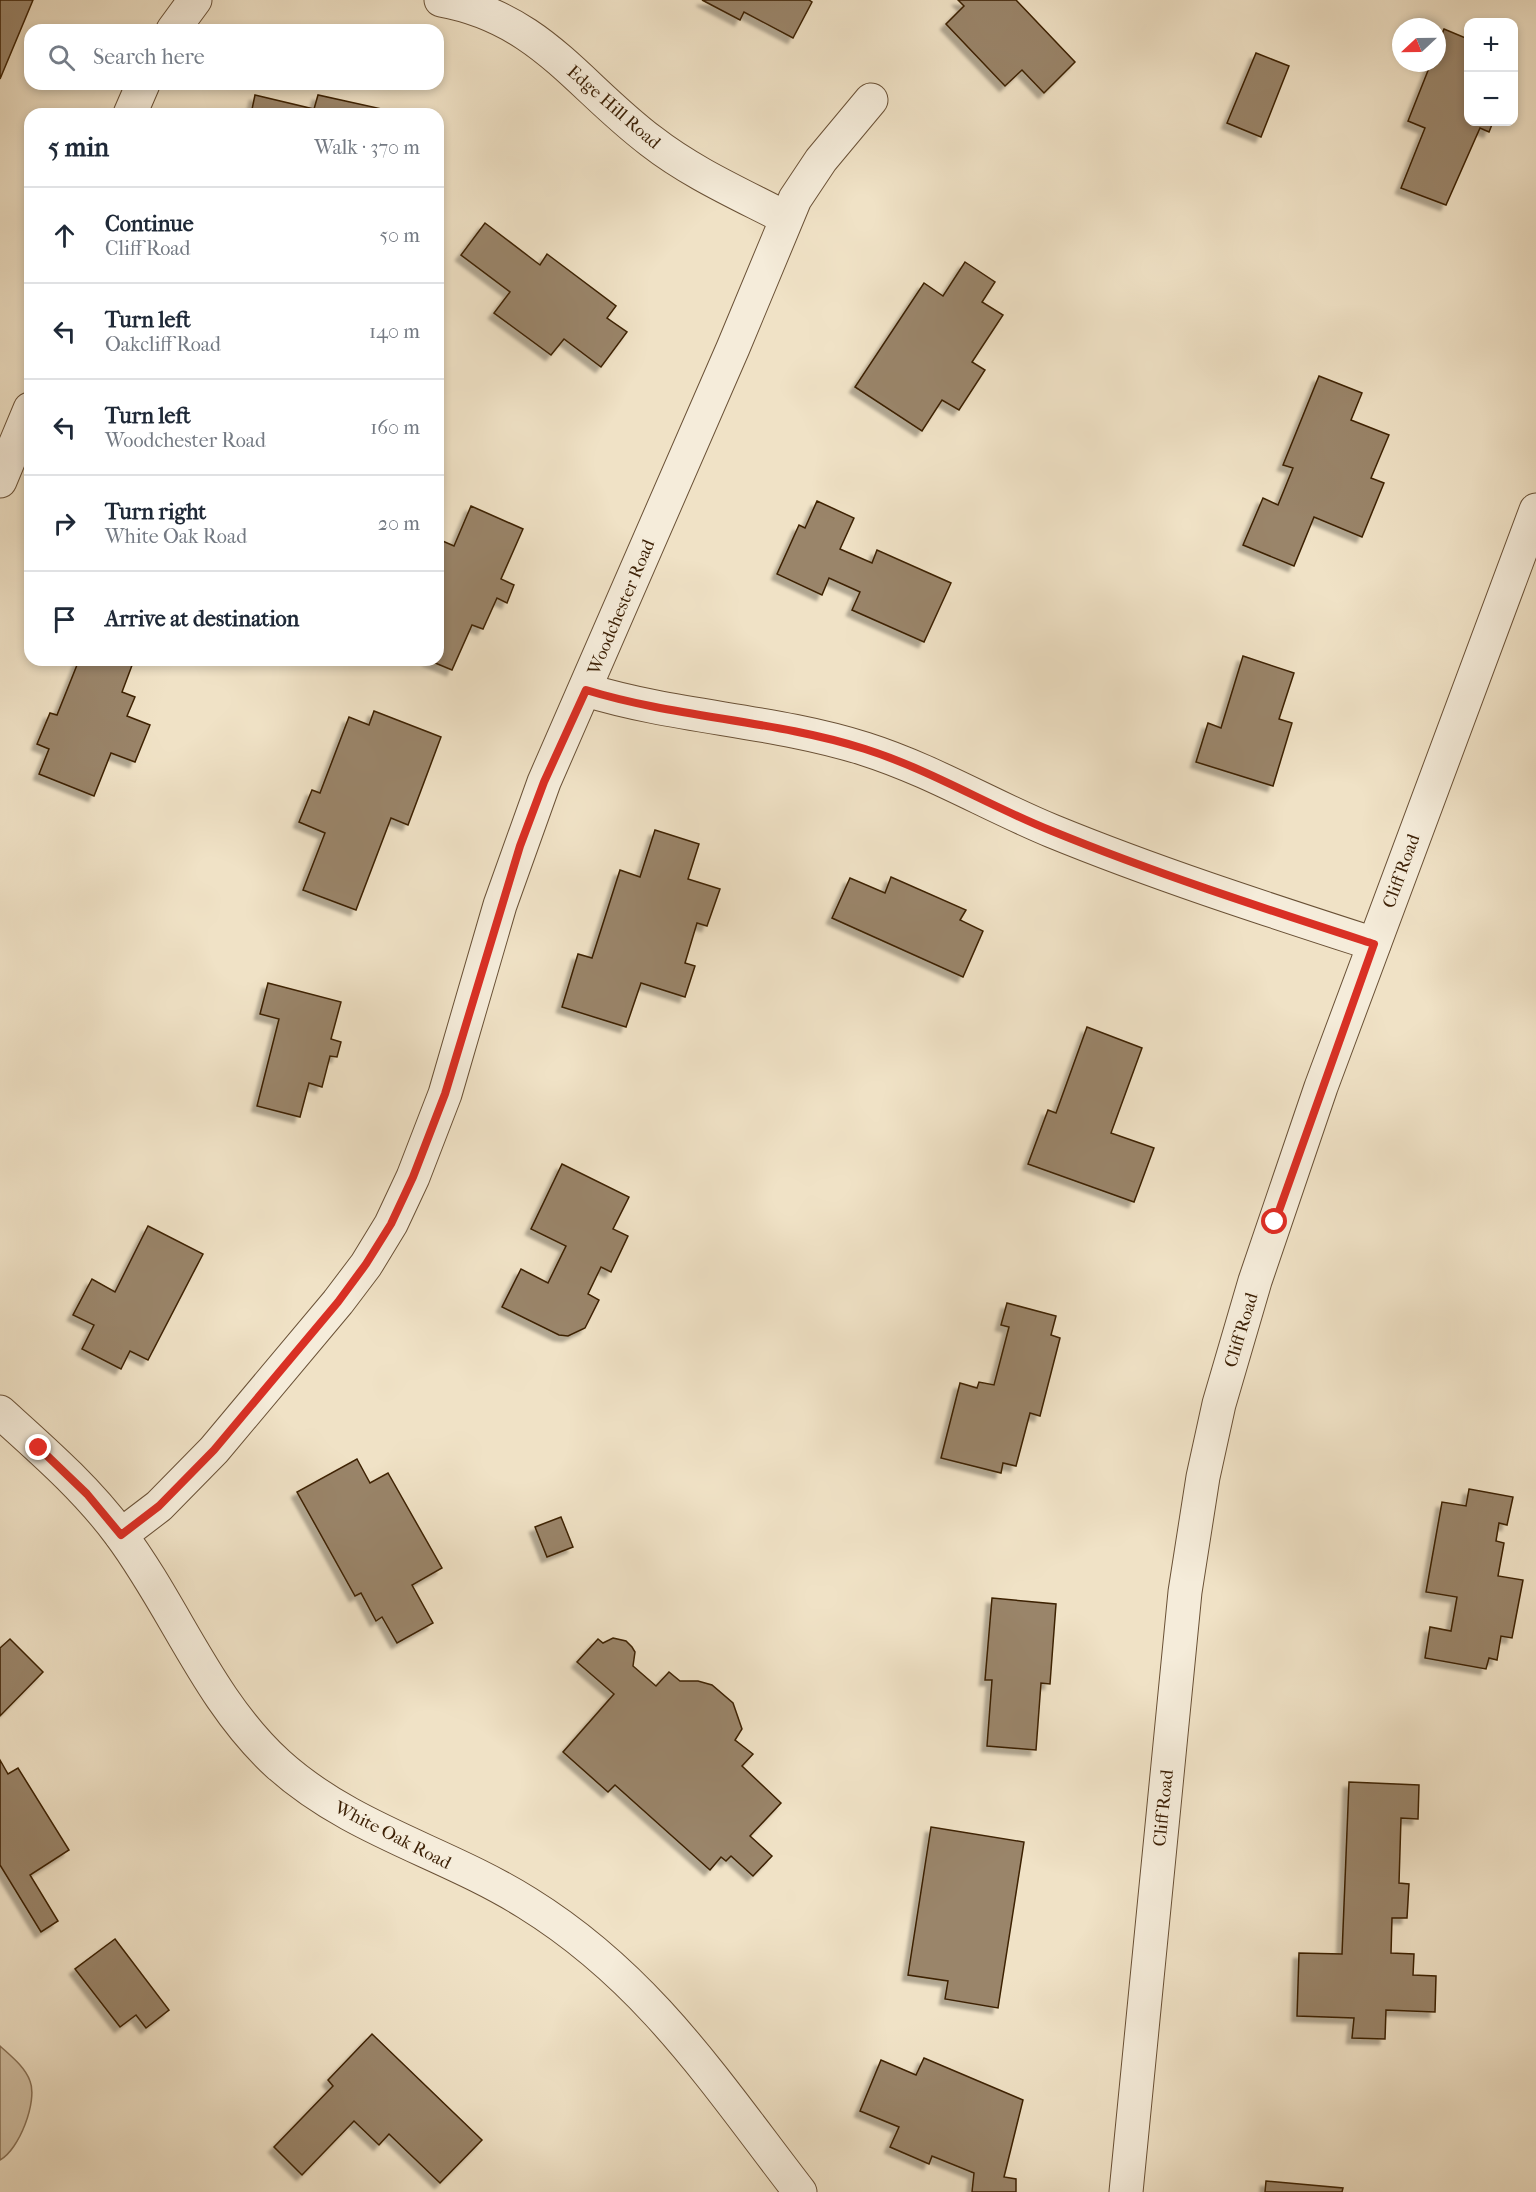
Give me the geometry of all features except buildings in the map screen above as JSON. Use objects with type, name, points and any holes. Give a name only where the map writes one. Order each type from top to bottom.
[{"type":"street","points":[[177,24],[195,0]]},
{"type":"street","name":"Edge Hill Road","points":[[441,0],[480,9],[513,24],[560,59],[631,125],[670,155],[786,218]]},
{"type":"street","points":[[133,108],[140,90]]},
{"type":"street","name":"Woodchester Road","points":[[121,1535],[159,1506],[214,1450],[338,1302],[366,1264],[391,1224],[417,1168],[445,1094],[520,846],[544,782],[586,690],[786,218],[811,174],[871,100]]},
{"type":"street","points":[[0,481],[24,423]]},
{"type":"street","name":"Cliff Road","points":[[1126,2192],[1179,1648],[1203,1477],[1219,1404],[1249,1299],[1321,1087],[1536,510]]},
{"type":"street","points":[[586,690],[631,703],[819,735],[868,750],[935,776],[1061,835],[1270,910],[1374,944]]},
{"type":"street","name":"White Oak Road","points":[[0,1412],[87,1494],[121,1535],[212,1685],[267,1754],[336,1808],[505,1890],[551,1919],[603,1958],[657,2009],[698,2056],[800,2192]]},
{"type":"shaded area","points":[[0,2046],[25,2071],[32,2090],[29,2112],[20,2136],[7,2155],[0,2160]]},
{"type":"route","points":[[39,1448],[87,1494],[121,1535],[159,1506],[187,1480],[338,1302],[366,1264],[402,1203],[425,1149],[445,1094],[500,905],[520,846],[544,782],[586,690],[631,703],[676,712],[819,735],[868,750],[935,776],[1052,831],[1270,910],[1374,944],[1321,1087],[1275,1222]]}]
